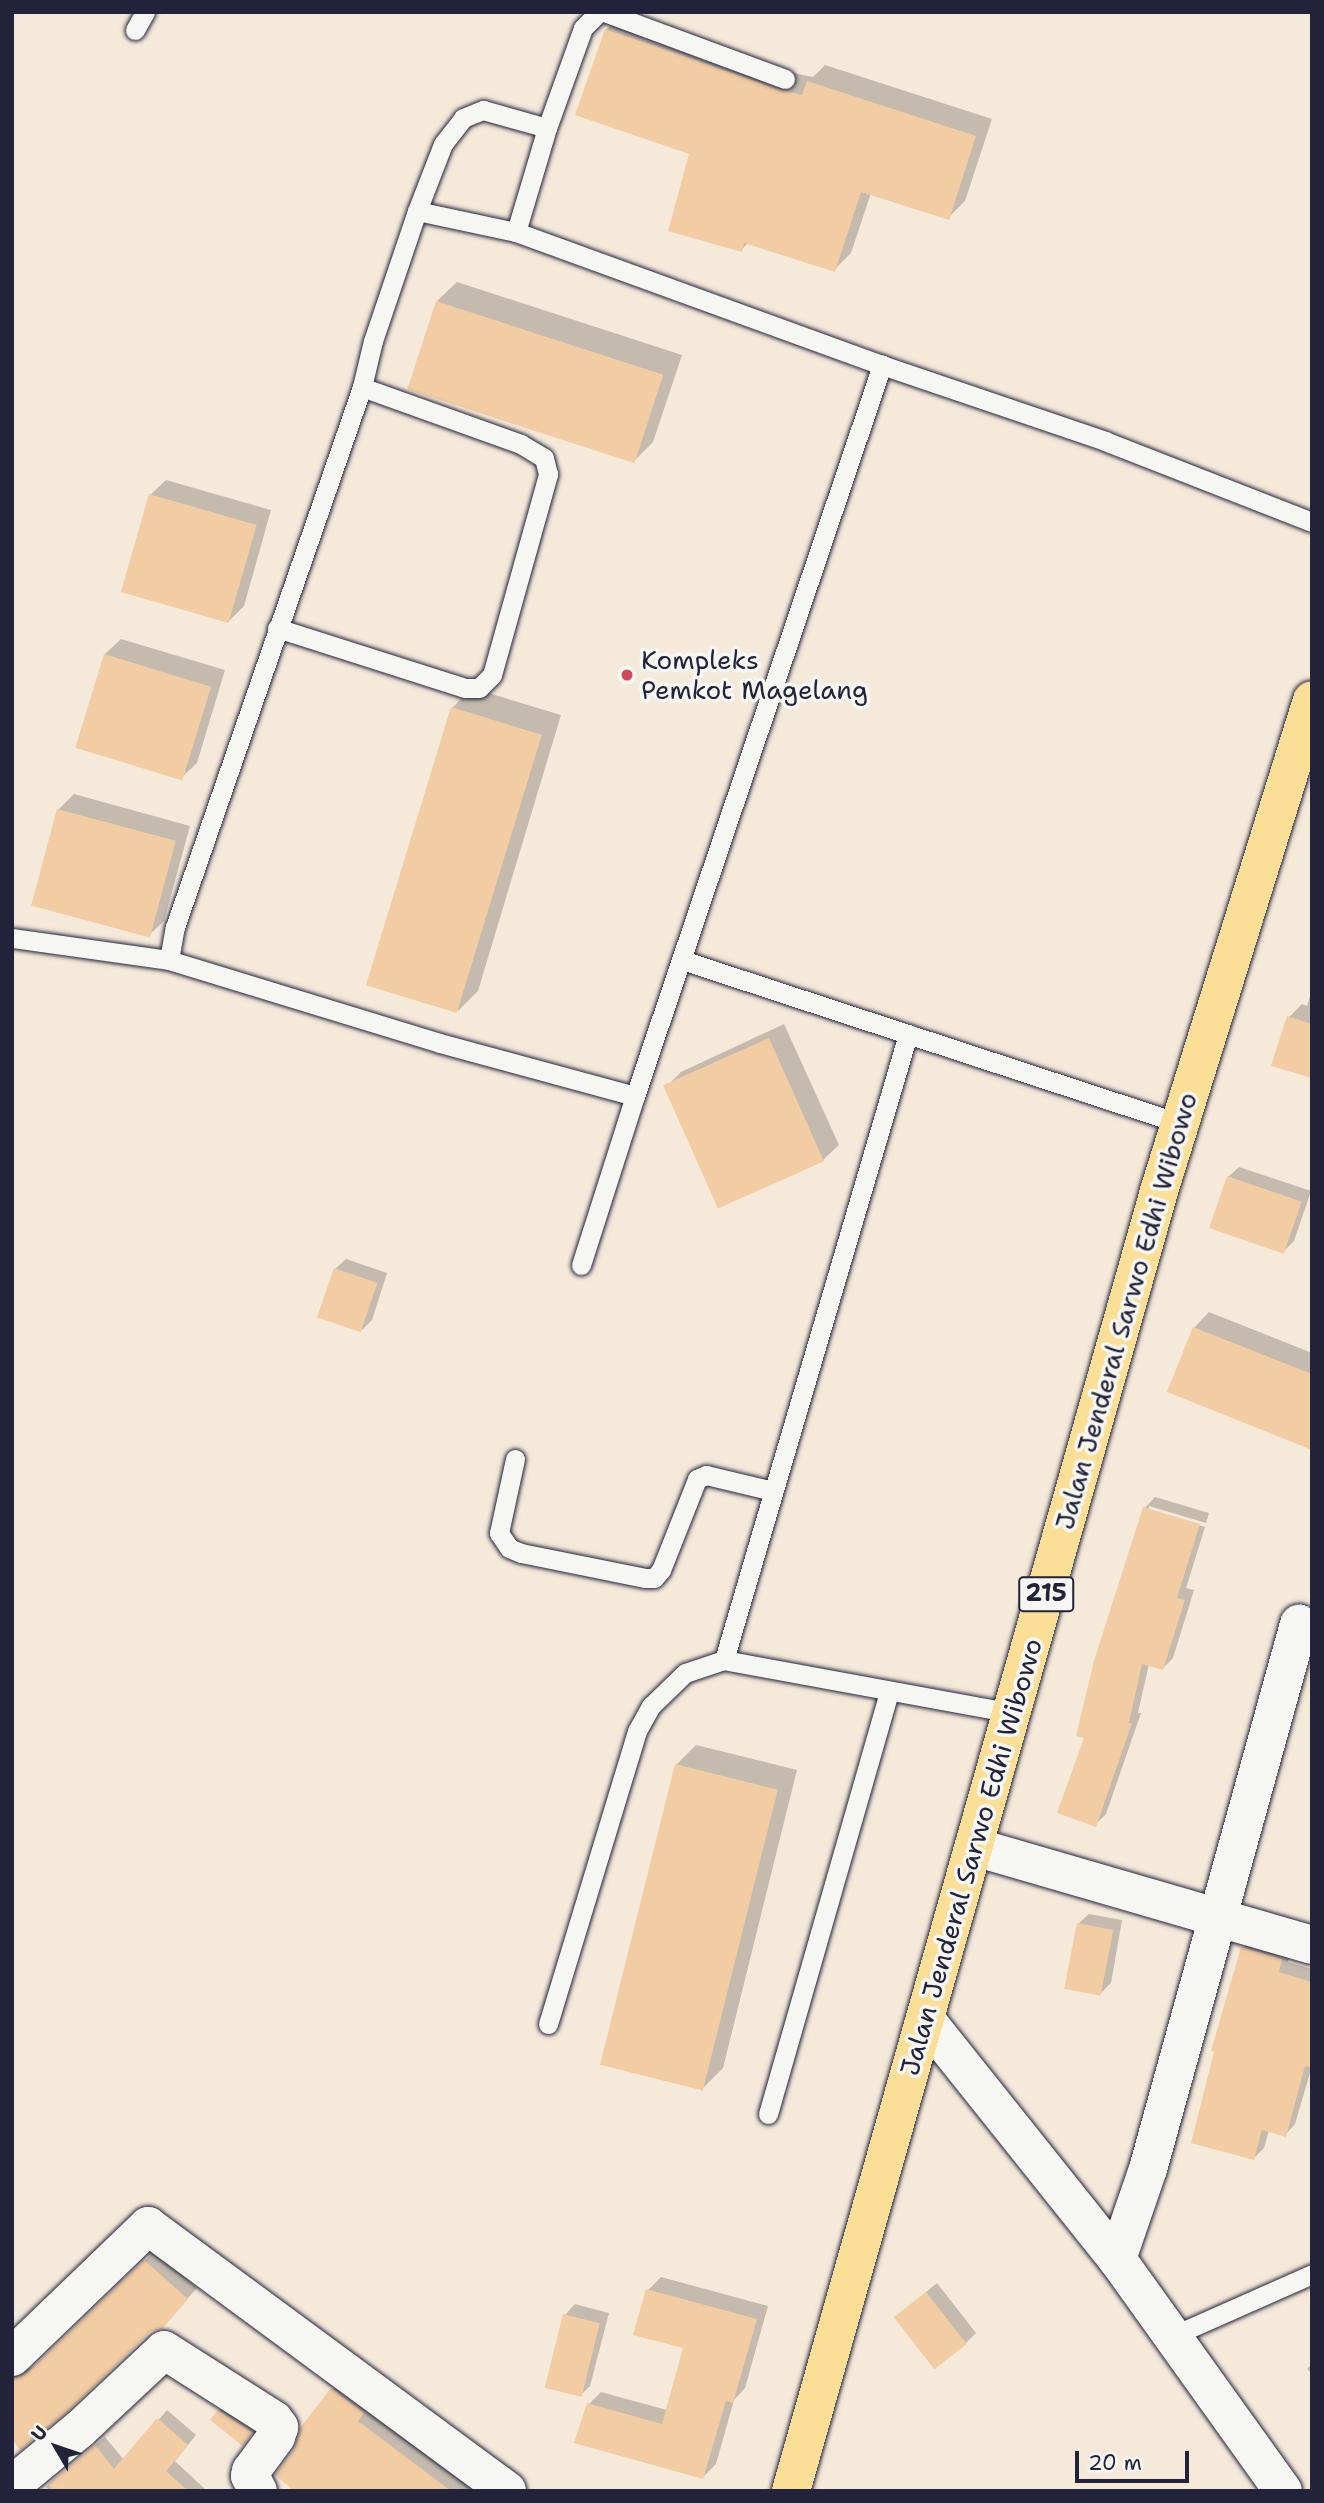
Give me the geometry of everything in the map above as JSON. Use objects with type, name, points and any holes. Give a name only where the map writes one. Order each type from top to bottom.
[{"type":"main road","name":"Jalan Jenderal Sarwo Edhi Wibowo","points":[[791,2491],[1180,1124],[1312,700]]},
{"type":"street","points":[[1117,2259],[1148,2169],[1299,1624]]},
{"type":"street","points":[[975,1847],[1312,1945]]},
{"type":"street","points":[[926,2020],[1117,2259],[1170,2337],[1283,2491]]},
{"type":"street","points":[[12,2357],[148,2226],[507,2491]]},
{"type":"street","points":[[12,2485],[80,2429],[164,2350],[274,2420],[279,2427],[276,2437],[251,2470],[250,2476],[258,2491]]},
{"type":"lane","points":[[135,30],[145,12]]},
{"type":"lane","points":[[516,232],[547,128],[583,28],[589,19],[601,12],[785,79]]},
{"type":"lane","points":[[169,960],[175,927],[362,387],[373,341],[417,211],[443,144],[463,118],[483,110],[547,128]]},
{"type":"lane","points":[[417,211],[516,232],[882,365],[1105,441],[1312,522]]},
{"type":"lane","points":[[581,1265],[635,1096],[882,365]]},
{"type":"lane","points":[[277,628],[465,688],[479,688],[492,675],[548,474],[544,458],[521,444],[362,387]]},
{"type":"lane","points":[[12,937],[169,960],[440,1043],[635,1096]]},
{"type":"lane","points":[[682,961],[1180,1124]]},
{"type":"lane","points":[[724,1660],[908,1034]]},
{"type":"lane","points":[[515,1460],[499,1533],[509,1548],[645,1578],[654,1578],[661,1570],[697,1479],[706,1475],[773,1491]]},
{"type":"lane","points":[[548,2024],[637,1731],[651,1706],[685,1672],[724,1660],[1012,1713]]},
{"type":"lane","points":[[768,2114],[889,1691]]},
{"type":"lane","points":[[1170,2337],[1312,2274]]},
{"type":"building","points":[[605,29],[781,90],[802,95],[807,81],[976,136],[949,220],[861,192],[835,272],[744,243],[742,252],[668,231],[689,154],[575,115]]},
{"type":"building","points":[[436,301],[663,375],[635,463],[407,389]]},
{"type":"building","points":[[149,494],[257,525],[229,623],[121,592]]},
{"type":"building","points":[[104,654],[211,687],[182,780],[75,748]]},
{"type":"building","points":[[451,707],[542,735],[457,1013],[366,985]]},
{"type":"building","points":[[57,809],[176,841],[150,937],[31,906]]},
{"type":"building","points":[[1287,1016],[1312,1024],[1312,1078],[1271,1066]]},
{"type":"building","points":[[769,1038],[824,1161],[718,1209],[663,1085]]},
{"type":"building","points":[[1227,1176],[1302,1202],[1284,1254],[1209,1228]]},
{"type":"building","points":[[334,1268],[377,1283],[361,1332],[317,1317]]},
{"type":"building","points":[[1193,1327],[1312,1374],[1312,1450],[1167,1392]]},
{"type":"building","points":[[1143,1507],[1200,1524],[1177,1598],[1185,1600],[1163,1670],[1142,1664],[1129,1723],[1132,1723],[1096,1827],[1057,1813],[1084,1738],[1076,1736],[1094,1661]]},
{"type":"building","points":[[675,1764],[778,1790],[703,2090],[600,2065]]},
{"type":"building","points":[[1077,1923],[1113,1930],[1101,1996],[1064,1989]]},
{"type":"building","points":[[1241,1947],[1282,1959],[1279,1972],[1312,1982],[1312,2068],[1305,2066],[1286,2137],[1262,2130],[1254,2160],[1191,2143],[1214,2052],[1211,2051]]},
{"type":"building","points":[[144,2260],[188,2299],[162,2329],[151,2331],[66,2413],[20,2450],[12,2439],[12,2378],[27,2373]]},
{"type":"building","points":[[646,2289],[757,2319],[733,2403],[726,2401],[703,2479],[574,2443],[587,2403],[662,2424],[683,2348],[633,2335]]},
{"type":"building","points":[[926,2292],[967,2344],[934,2369],[894,2317]]},
{"type":"building","points":[[563,2314],[600,2323],[581,2397],[545,2388]]},
{"type":"building","points":[[331,2388],[364,2413],[358,2421],[451,2491],[294,2491],[275,2475],[294,2450],[300,2428]]},
{"type":"building","points":[[218,2410],[252,2432],[243,2446],[210,2420]]},
{"type":"building","points":[[157,2418],[188,2445],[166,2471],[188,2491],[53,2491],[48,2484],[95,2445],[114,2469]]},
{"type":"place","name":"Kompleks Pemkot Magelang","points":[[627,675]]}]
